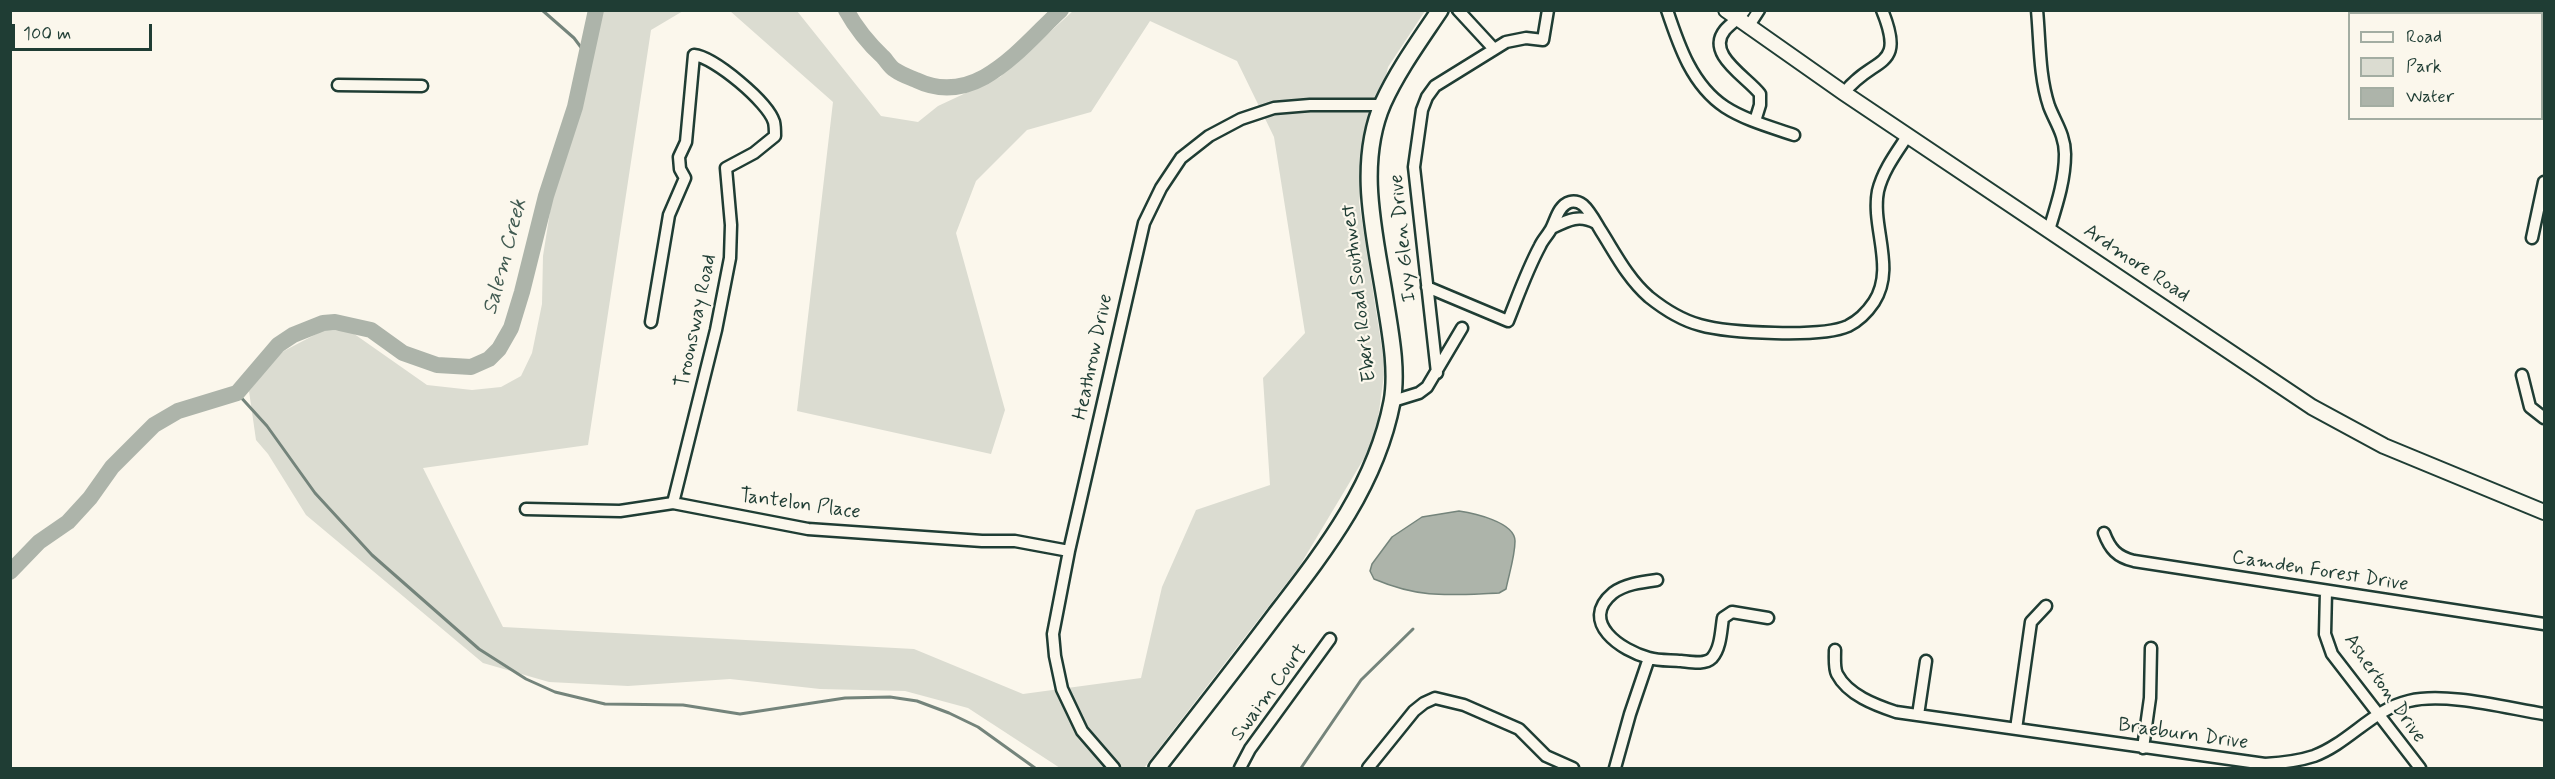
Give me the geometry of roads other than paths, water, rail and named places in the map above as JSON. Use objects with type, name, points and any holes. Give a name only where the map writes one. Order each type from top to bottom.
[{"type":"main road","name":"Ebert Road Southwest","points":[[1157,768],[1343,523],[1371,471],[1393,401],[1393,374],[1389,323],[1369,185],[1370,152],[1382,105],[1393,82],[1440,10]]},
{"type":"street","points":[[1458,10],[1494,49]]},
{"type":"street","name":"Ivy Glen Drive","points":[[1437,373],[1414,167],[1422,110],[1435,86],[1506,42],[1526,38],[1543,40],[1548,10]]},
{"type":"street","points":[[1667,10],[1685,59],[1710,95],[1727,108],[1794,135]]},
{"type":"street","name":"Ardmore Road","points":[[1726,10],[1744,19],[1844,93],[2312,407],[2384,446],[2544,512]]},
{"type":"street","points":[[1755,121],[1761,105],[1760,94],[1742,73],[1728,63],[1721,54],[1719,44],[1724,31],[1759,10]]},
{"type":"street","points":[[1844,93],[1853,81],[1887,56],[1893,40],[1882,10]]},
{"type":"street","points":[[2037,10],[2042,69],[2049,106],[2060,127],[2065,151],[2063,182],[2049,230]]},
{"type":"street","name":"Troonsway Road","points":[[651,322],[669,215],[686,178],[680,169],[679,157],[686,142],[694,55],[704,56],[748,89],[774,121],[776,136],[754,153],[726,168],[731,225],[730,258],[716,330],[673,503]]},
{"type":"street","points":[[338,85],[422,86]]},
{"type":"street","name":"Heathrow Drive","points":[[1114,768],[1082,731],[1062,689],[1053,634],[1069,551],[1144,223],[1161,188],[1180,158],[1209,136],[1242,119],[1274,108],[1382,105]]},
{"type":"street","points":[[1427,287],[1508,321],[1540,244],[1565,204],[1571,202],[1582,205],[1632,280],[1648,296],[1681,319],[1701,326],[1752,332],[1832,331],[1848,326],[1861,318],[1875,301],[1882,282],[1883,260],[1876,212],[1878,190],[1884,173],[1908,135]]},
{"type":"street","points":[[2532,238],[2544,182]]},
{"type":"street","points":[[1552,228],[1574,218],[1588,219],[1596,223]]},
{"type":"street","points":[[1393,401],[1419,393],[1427,387],[1462,328]]},
{"type":"street","points":[[2522,375],[2530,407],[2544,418]]},
{"type":"street","name":"Tantelon Place","points":[[526,508],[620,511],[673,503],[808,529],[982,541],[1015,541],[1069,551]]},
{"type":"street","name":"Camden Forest Drive","points":[[2104,533],[2109,546],[2125,559],[2544,624]]},
{"type":"street","points":[[1657,580],[1633,584],[1614,592],[1604,603],[1600,617],[1602,629],[1610,638],[1650,658],[1702,663],[1712,658],[1718,646],[1723,618],[1732,612],[1768,618]]},
{"type":"street","name":"Asherton Drive","points":[[2326,591],[2325,634],[2332,654],[2420,768]]},
{"type":"street","points":[[2016,729],[2031,622],[2046,606]]},
{"type":"street","name":"Swaim Court","points":[[1240,768],[1251,749],[1330,639]]},
{"type":"street","points":[[2143,748],[2150,698],[2151,648]]},
{"type":"street","name":"Braeburn Drive","points":[[1835,650],[1836,673],[1851,690],[1874,705],[1918,715],[2243,765],[2285,762],[2315,755],[2341,741],[2377,715],[2408,701],[2437,697],[2544,714]]},
{"type":"street","points":[[1615,768],[1630,714],[1650,658]]},
{"type":"street","points":[[1918,715],[1926,662]]},
{"type":"street","points":[[1368,768],[1414,711],[1435,698],[1464,705],[1519,729],[1546,756],[1573,768]]},
{"type":"water","points":[[1459,511],[1492,520],[1513,534],[1514,553],[1506,589],[1499,593],[1421,593],[1374,579],[1370,571],[1372,564],[1392,537],[1422,517]]},
{"type":"waterway","points":[[542,10],[574,38],[586,54]]},
{"type":"waterway","name":"Salem Creek","points":[[10,572],[39,542],[68,522],[90,498],[112,467],[154,425],[178,411],[237,393],[278,345],[293,335],[323,323],[335,322],[371,330],[403,353],[437,365],[471,367],[489,359],[499,349],[511,328],[546,196],[575,107],[596,10]]},
{"type":"waterway","name":"Salem Creek","points":[[846,10],[863,35],[893,69],[908,77],[938,87],[958,86],[978,80],[996,70],[1061,10]]},
{"type":"waterway","points":[[237,393],[267,426],[315,493],[372,555],[479,649],[526,679],[555,692],[605,704],[683,705],[740,714],[845,698],[890,697],[917,701],[978,727],[1035,768]]},
{"type":"waterway","points":[[1301,768],[1361,680],[1413,629]]}]
